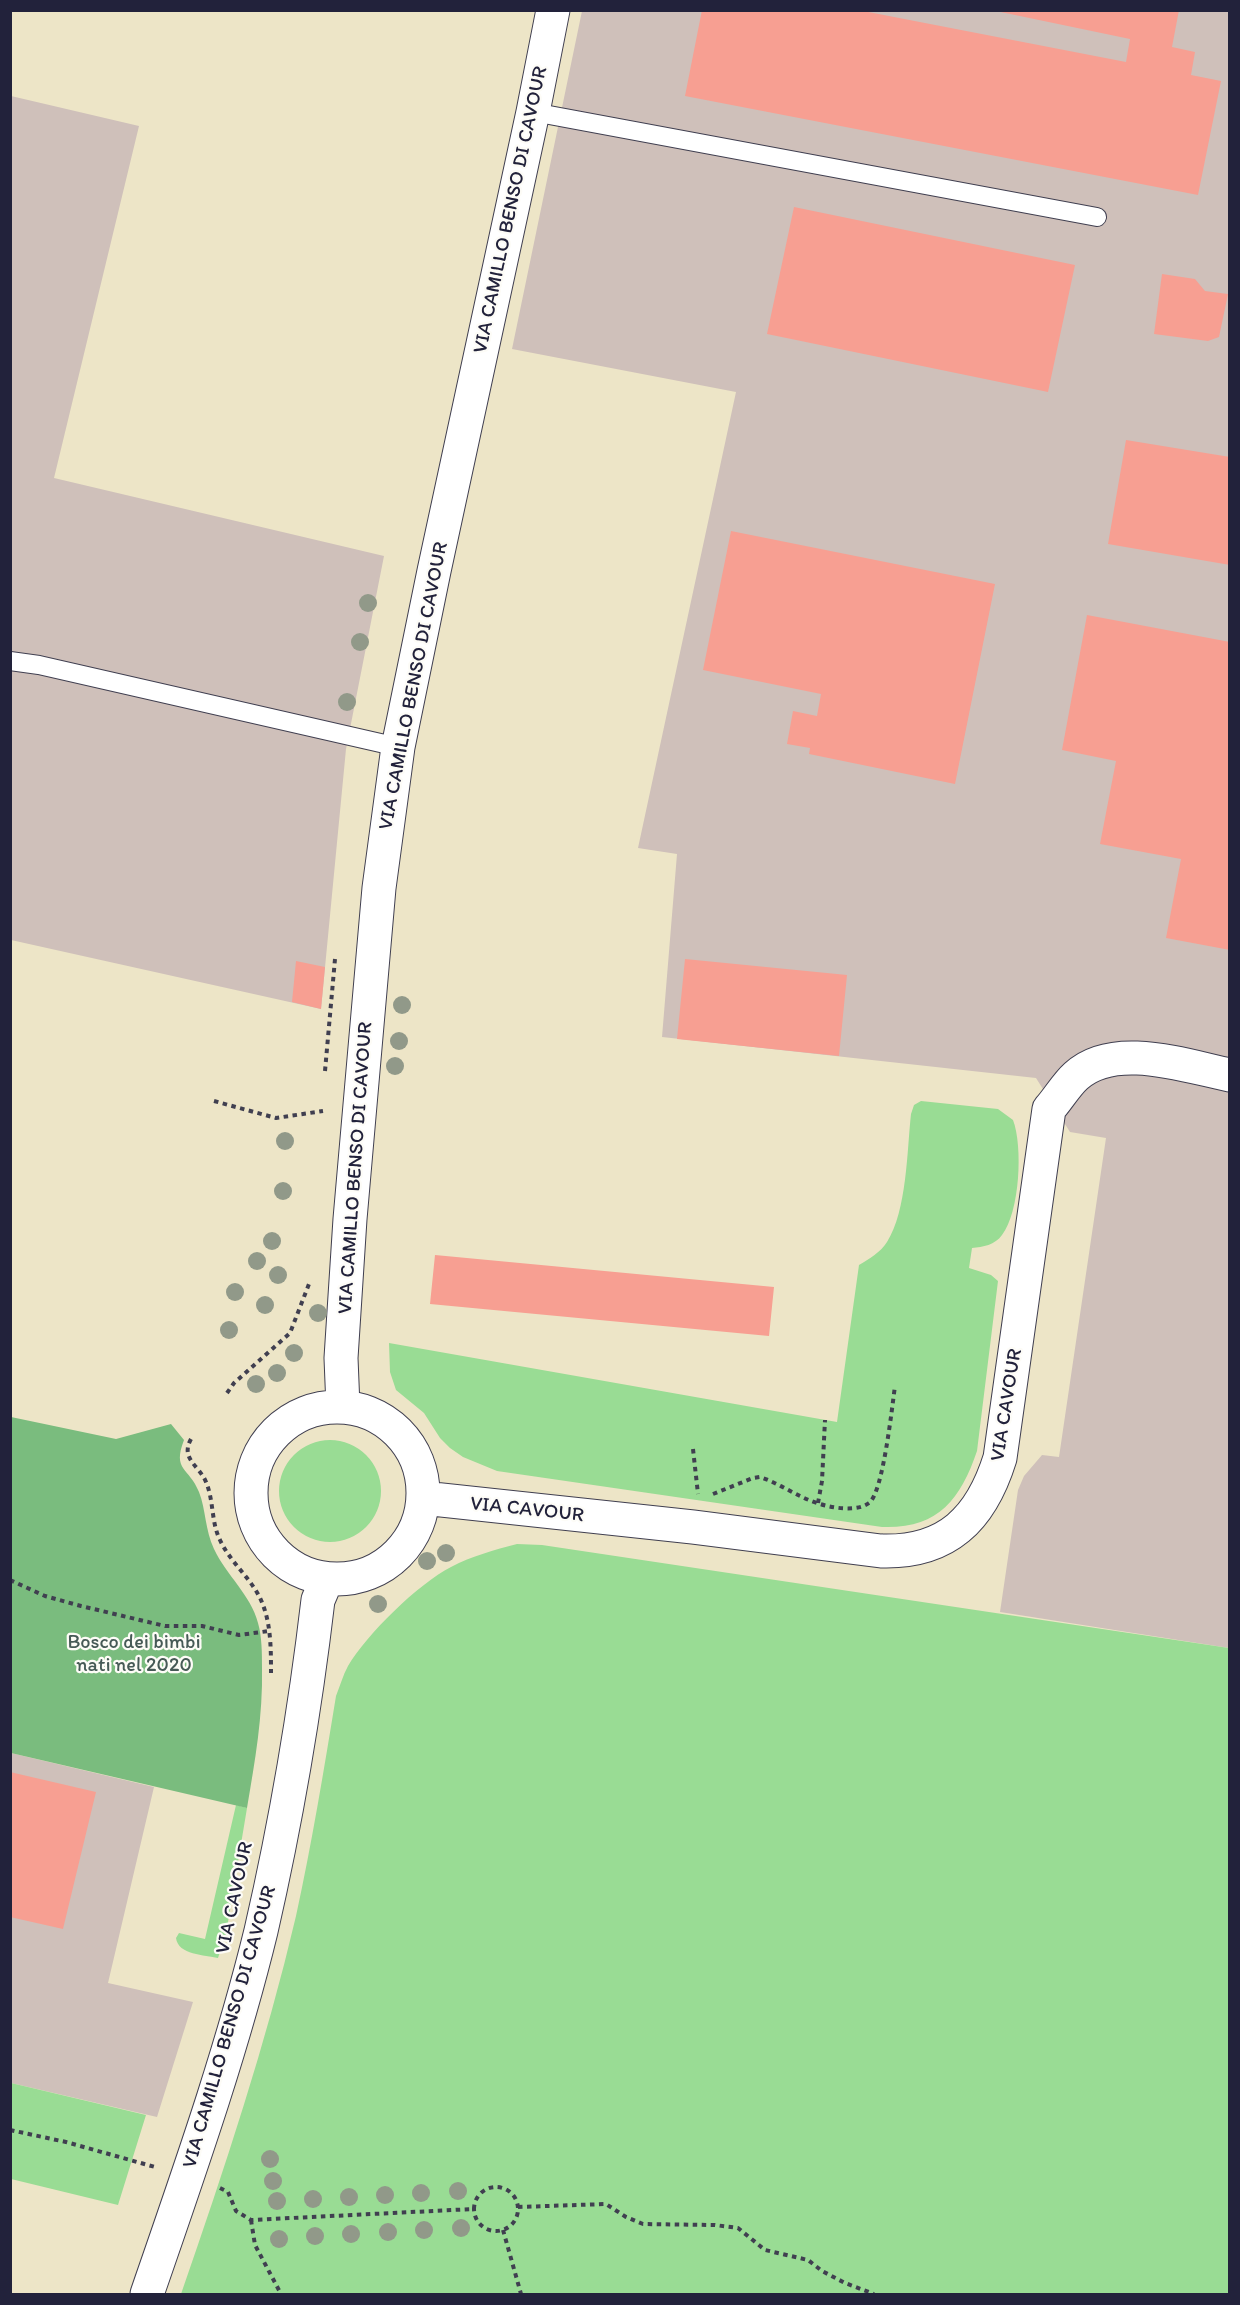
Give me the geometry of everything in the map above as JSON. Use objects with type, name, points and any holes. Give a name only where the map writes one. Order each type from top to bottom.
[{"type":"street","name":"VIA CAMILLO BENSO DI CAVOUR","points":[[343,1407],[341,1358],[350,1219],[379,888],[399,747],[429,594],[553,10]]},
{"type":"street","name":"VIA CAVOUR","points":[[423,1498],[693,1527],[881,1551],[924,1548],[938,1542],[967,1520],[978,1506],[988,1489],[1000,1458],[1049,1109],[1076,1075],[1104,1060],[1142,1057],[1230,1075]]},
{"type":"street","points":[[325,1407],[343,1407],[362,1410],[395,1429],[408,1444],[417,1461],[422,1479],[423,1498],[419,1518],[411,1536],[399,1552],[384,1565],[366,1574],[347,1579],[327,1579],[308,1575],[275,1554],[263,1538],[255,1520],[251,1501],[251,1481],[256,1462],[265,1445],[277,1431],[291,1420],[307,1412],[325,1407]]},
{"type":"street","name":"VIA CAMILLO BENSO DI CAVOUR","points":[[147,2295],[209,2109],[260,1932],[290,1791],[318,1600],[327,1579]]},
{"type":"lane","points":[[533,112],[1097,218]]},
{"type":"lane","points":[[10,661],[39,665],[399,747]]},
{"type":"path","points":[[214,1101],[276,1118],[323,1111]]},
{"type":"path","points":[[693,1449],[698,1495],[715,1493],[760,1477],[818,1503],[843,1508],[867,1504],[875,1497],[880,1482],[895,1386]]},
{"type":"path","points":[[818,1503],[822,1481],[825,1420]]},
{"type":"path","points":[[191,1439],[187,1447],[187,1454],[205,1479],[211,1495],[212,1513],[219,1539],[262,1603],[269,1631],[271,1682]]},
{"type":"path","points":[[10,1580],[45,1596],[165,1626],[202,1626],[239,1635],[269,1631]]},
{"type":"path","points":[[10,2130],[66,2142],[159,2168]]},
{"type":"path","points":[[214,2185],[228,2192],[237,2211],[251,2220],[473,2209]]},
{"type":"path","points":[[494,2185],[511,2191],[518,2207],[515,2221],[503,2230],[489,2230],[477,2222],[473,2209],[479,2193],[494,2185]]},
{"type":"path","points":[[518,2207],[606,2204],[626,2217],[644,2224],[715,2225],[738,2228],[765,2250],[808,2260],[838,2279],[874,2295]]},
{"type":"path","points":[[251,2220],[255,2245],[281,2295]]},
{"type":"path","points":[[503,2230],[521,2295]]},
{"type":"shaded area","points":[[582,11],[1229,11],[1229,1648],[1000,1612],[1018,1490],[1024,1476],[1042,1455],[1059,1457],[1106,1138],[1070,1132],[1036,1078],[662,1037],[677,854],[638,848],[736,392],[512,349]]},
{"type":"shaded area","points":[[11,96],[139,126],[54,478],[384,556],[346,749],[321,1009],[11,940]]},
{"type":"shaded area","points":[[11,1753],[154,1787],[108,1983],[193,2002],[157,2117],[11,2083]]},
{"type":"green space","points":[[921,1101],[998,1109],[1013,1120],[1019,1162],[1016,1195],[1008,1225],[996,1241],[972,1248],[969,1268],[991,1275],[998,1281],[977,1451],[963,1484],[954,1498],[932,1517],[918,1523],[882,1527],[497,1471],[463,1457],[450,1448],[440,1438],[424,1413],[396,1390],[390,1372],[389,1343],[837,1422],[859,1265],[882,1249],[894,1229],[905,1180],[911,1114],[914,1105]]},
{"type":"green space","name":"Bosco dei bimbi nati nel 2020","points":[[11,1417],[116,1439],[171,1424],[184,1440],[181,1463],[199,1492],[211,1542],[219,1558],[250,1603],[260,1634],[262,1686],[260,1721],[247,1808],[11,1753]]},
{"type":"green space","points":[[330,1440],[349,1444],[366,1455],[377,1472],[381,1491],[377,1510],[366,1527],[349,1538],[330,1542],[311,1538],[294,1527],[283,1510],[279,1491],[283,1472],[294,1455],[311,1444]]},
{"type":"green space","points":[[517,1544],[542,1545],[1229,1648],[1229,2294],[181,2294],[243,2106],[284,1964],[307,1861],[336,1696],[348,1666],[380,1625],[424,1585],[459,1563]]},
{"type":"green space","points":[[236,1805],[247,1808],[226,1934],[218,1958],[193,1953],[182,1948],[176,1938],[179,1933],[205,1939]]},
{"type":"green space","points":[[11,2083],[146,2115],[118,2205],[11,2179]]},
{"type":"building","points":[[702,10],[858,10],[1126,62],[1130,39],[991,10],[1179,10],[1172,47],[1195,52],[1191,75],[1221,81],[1198,195],[685,96]]},
{"type":"building","points":[[794,207],[1075,265],[1048,392],[767,334]]},
{"type":"building","points":[[1162,274],[1195,279],[1205,291],[1228,294],[1219,337],[1208,341],[1154,334]]},
{"type":"building","points":[[1126,440],[1230,457],[1230,565],[1108,544]]},
{"type":"building","points":[[731,531],[995,584],[955,784],[809,754],[810,748],[787,744],[793,711],[817,716],[821,694],[703,670]]},
{"type":"building","points":[[1087,615],[1230,642],[1230,950],[1166,938],[1181,859],[1100,844],[1116,761],[1062,750]]},
{"type":"building","points":[[685,959],[847,975],[839,1056],[677,1039]]},
{"type":"building","points":[[296,961],[325,967],[321,1009],[292,1002]]},
{"type":"building","points":[[435,1255],[774,1287],[769,1336],[430,1304]]},
{"type":"building","points":[[10,1772],[96,1792],[63,1929],[10,1917]]}]
